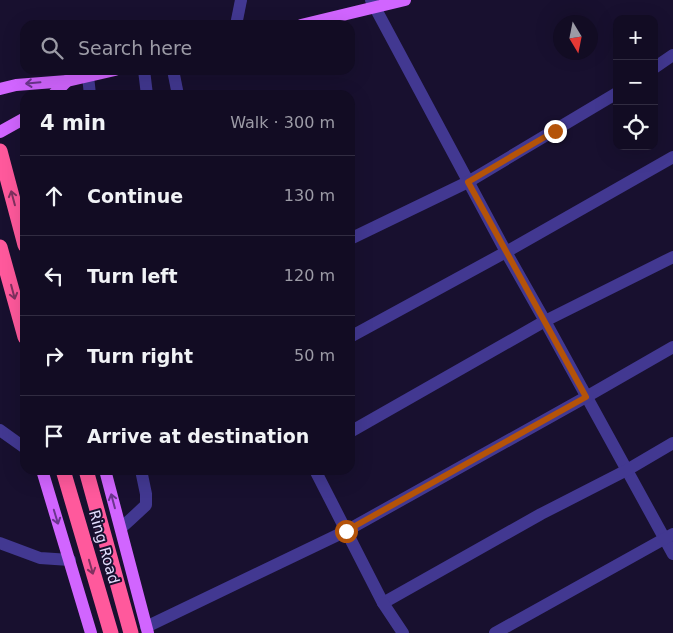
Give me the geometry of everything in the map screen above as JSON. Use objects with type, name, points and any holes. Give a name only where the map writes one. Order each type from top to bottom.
[{"type":"highway","points":[[0,151],[20,226]]},
{"type":"highway","points":[[0,247],[20,319]]},
{"type":"highway","name":"Ring Road","points":[[64,475],[110,633]]},
{"type":"highway","name":"Ring Road","points":[[87,475],[131,633]]},
{"type":"main road","points":[[318,20],[373,4],[405,0]]},
{"type":"main road","points":[[0,88],[67,81],[92,75]]},
{"type":"main road","points":[[58,90],[67,81]]},
{"type":"main road","points":[[0,132],[20,121]]},
{"type":"main road","points":[[44,475],[90,633]]},
{"type":"main road","points":[[105,475],[147,630]]},
{"type":"street","points":[[237,20],[242,0]]},
{"type":"street","points":[[373,4],[586,397],[627,470],[668,536],[673,554]]},
{"type":"street","points":[[658,65],[673,55]]},
{"type":"street","points":[[145,75],[146,90]]},
{"type":"street","points":[[174,75],[177,90]]},
{"type":"street","points":[[88,76],[89,90]]},
{"type":"street","points":[[355,237],[468,182],[613,95]]},
{"type":"street","points":[[355,334],[506,252],[673,157]]},
{"type":"street","points":[[355,429],[545,322],[673,257]]},
{"type":"street","points":[[147,630],[346,531],[673,348]]},
{"type":"street","points":[[0,430],[20,444]]},
{"type":"street","points":[[383,603],[541,514],[627,470],[673,443]]},
{"type":"street","points":[[120,528],[146,505],[142,475]]},
{"type":"street","points":[[318,475],[383,603],[403,633]]},
{"type":"street","points":[[495,633],[668,536]]},
{"type":"street","points":[[0,544],[40,558],[70,560]]},
{"type":"route","points":[[346,531],[586,397],[468,182],[555,131]]}]
